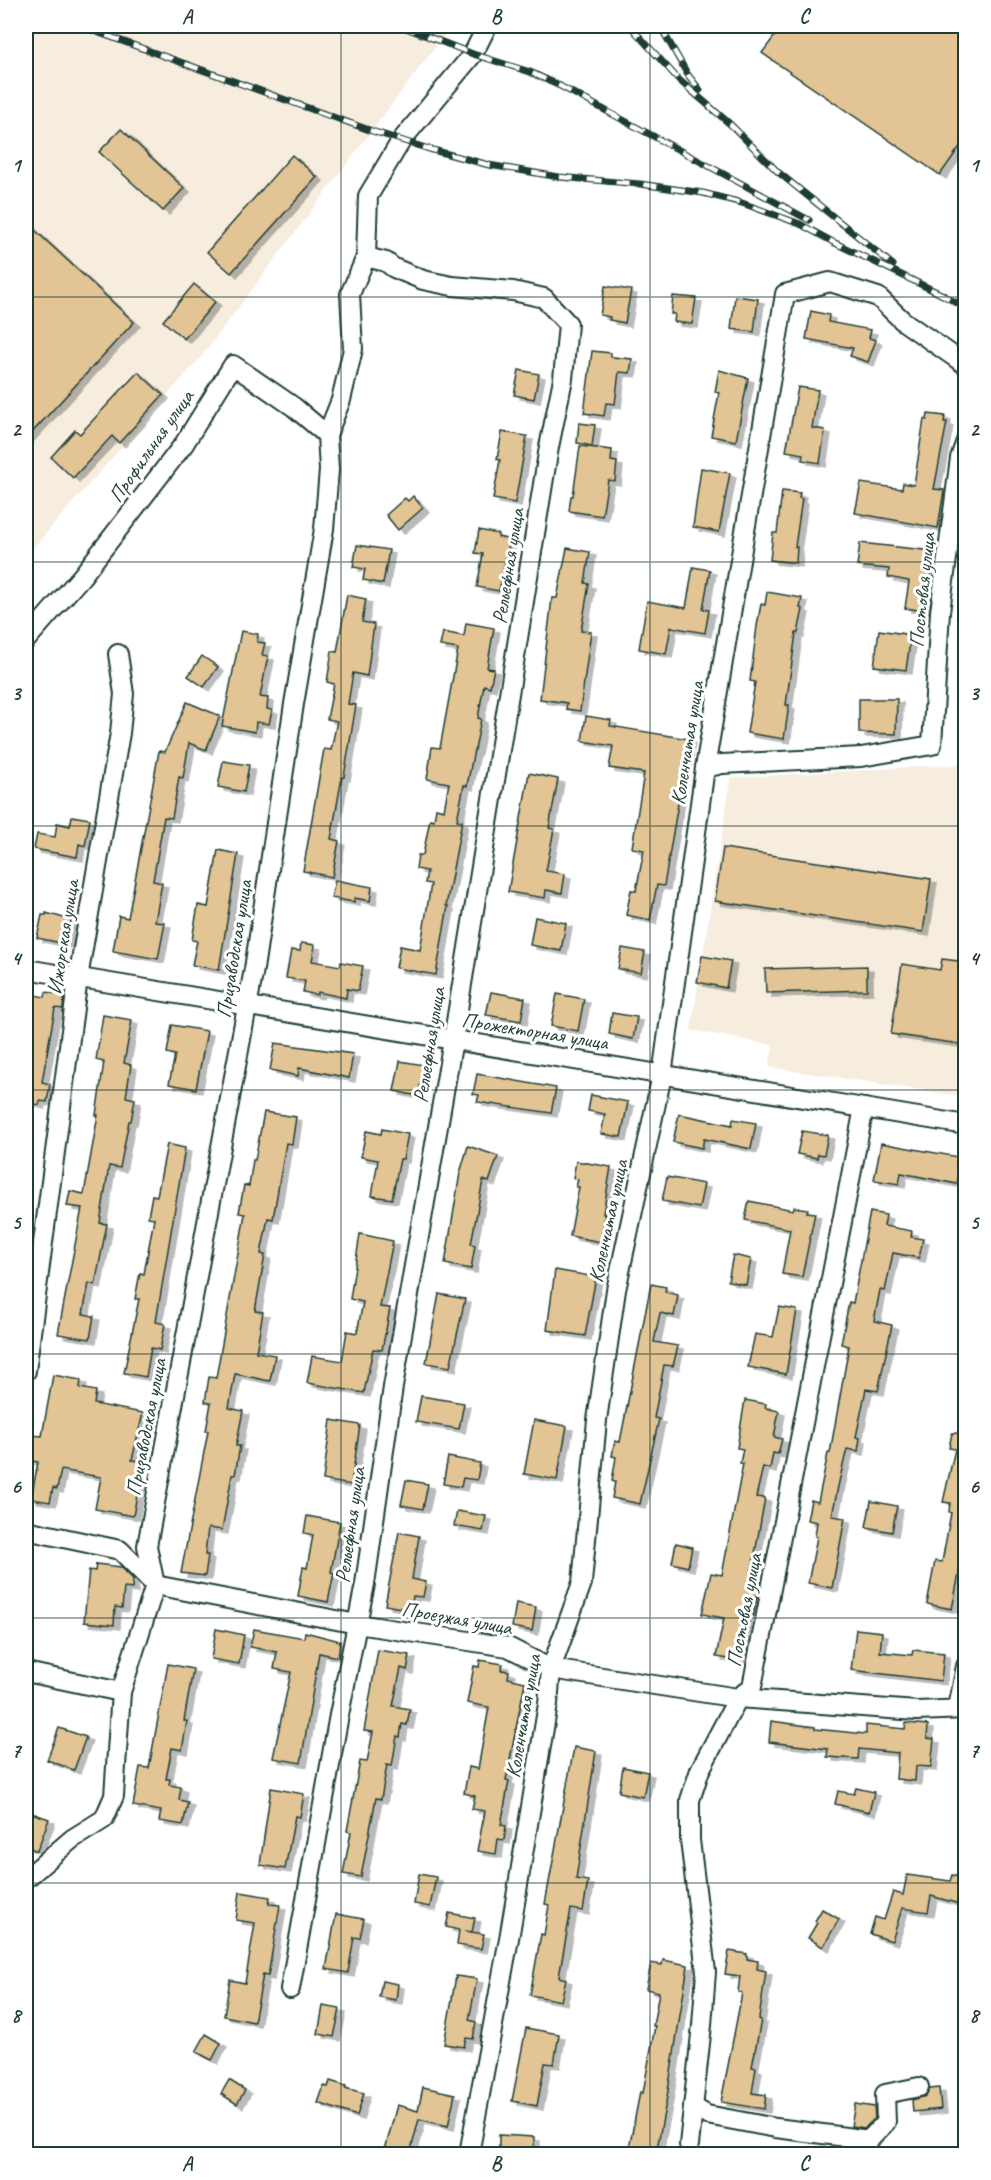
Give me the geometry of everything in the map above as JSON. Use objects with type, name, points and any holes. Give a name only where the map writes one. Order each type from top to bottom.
[{"type":"street","name":"Призаводская улица","points":[[29,1876],[72,1839],[104,1819],[114,1796],[121,1692],[155,1585],[147,1546],[248,1006],[294,704],[324,529],[329,470],[327,435],[341,400],[353,349],[350,294],[366,257],[368,196],[401,141],[473,54],[487,26]]},
{"type":"street","name":"Рельефная улица","points":[[290,1989],[357,1624],[393,1387],[453,1040],[549,447],[563,379],[568,324],[544,298],[513,291],[423,280],[394,268],[386,262],[366,257]]},
{"type":"street","name":"Коленчатая улица","points":[[469,2154],[510,1933],[548,1704],[551,1669],[582,1583],[597,1420],[616,1290],[662,1075],[705,768],[785,294],[830,282],[878,297],[903,321],[966,365]]},
{"type":"street","name":"Профильная улица","points":[[26,640],[82,576],[184,444],[233,364],[294,407],[327,435]]},
{"type":"street","name":"Постовая улица","points":[[705,768],[722,764],[861,757],[932,745],[940,612],[960,458],[966,441]]},
{"type":"street","name":"Ижорская улица","points":[[26,1371],[78,978],[120,733],[124,694],[118,654]]},
{"type":"street","name":"Прожекторная улица","points":[[26,969],[966,1125]]},
{"type":"street","name":"Постовая улица","points":[[689,2145],[706,1972],[690,1840],[690,1800],[700,1770],[738,1698],[752,1687],[864,1108]]},
{"type":"street","points":[[26,1530],[120,1550],[155,1585]]},
{"type":"street","name":"Проезжая улица","points":[[155,1585],[357,1624],[508,1647],[551,1669],[738,1698],[917,1711],[962,1708]]},
{"type":"street","points":[[962,1708],[966,1666]]},
{"type":"street","points":[[26,1672],[121,1692]]},
{"type":"street","points":[[693,2107],[707,2115],[776,2128],[869,2140],[886,2122],[885,2094],[919,2087]]},
{"type":"shaded area","points":[[26,26],[451,26],[201,357],[26,556]]},
{"type":"shaded area","points":[[965,764],[965,1097],[769,1067],[773,1045],[691,1030],[731,778]]},
{"type":"building","points":[[782,26],[960,26],[966,29],[966,138],[940,175],[762,53]]},
{"type":"building","points":[[121,129],[184,188],[163,211],[99,152]]},
{"type":"building","points":[[292,155],[317,177],[231,273],[207,252]]},
{"type":"building","points":[[26,222],[134,322],[26,439]]},
{"type":"building","points":[[194,284],[215,302],[184,339],[163,321]]},
{"type":"building","points":[[605,286],[631,290],[625,323],[609,320],[610,317],[600,315]]},
{"type":"building","points":[[673,296],[696,298],[692,324],[674,322],[675,314],[671,314]]},
{"type":"building","points":[[735,296],[758,299],[754,332],[731,329]]},
{"type":"building","points":[[811,311],[829,315],[828,322],[871,330],[869,338],[876,340],[868,362],[850,356],[853,348],[806,339]]},
{"type":"building","points":[[592,351],[611,353],[611,357],[632,359],[630,373],[619,372],[615,404],[606,403],[604,416],[584,413]]},
{"type":"building","points":[[519,370],[539,374],[534,399],[514,395]]},
{"type":"building","points":[[719,370],[748,378],[736,441],[711,436],[719,393],[715,392]]},
{"type":"building","points":[[138,372],[163,395],[119,443],[112,436],[73,478],[51,457],[75,430],[80,434]]},
{"type":"building","points":[[798,387],[818,390],[812,428],[825,430],[820,463],[802,460],[803,454],[786,451]]},
{"type":"building","points":[[928,414],[945,416],[944,422],[947,422],[934,489],[944,490],[938,528],[855,513],[861,483],[902,489],[903,483],[914,485],[924,419],[927,420]]},
{"type":"building","points":[[579,423],[595,425],[592,446],[577,443]]},
{"type":"building","points":[[502,432],[527,436],[515,503],[493,499]]},
{"type":"building","points":[[580,446],[612,450],[611,461],[617,462],[615,481],[608,480],[602,516],[569,511]]},
{"type":"building","points":[[701,468],[730,473],[719,532],[693,527]]},
{"type":"building","points":[[782,491],[800,493],[799,498],[802,499],[795,547],[797,547],[796,563],[770,560],[773,533],[777,533]]},
{"type":"building","points":[[413,496],[423,508],[398,530],[386,515],[405,498],[408,501]]},
{"type":"building","points":[[479,530],[498,534],[498,537],[510,540],[499,591],[477,587],[483,554],[475,553]]},
{"type":"building","points":[[860,543],[934,551],[925,611],[905,608],[909,581],[888,577],[889,569],[857,566]]},
{"type":"building","points":[[357,545],[389,550],[383,584],[363,580],[365,569],[353,567]]},
{"type":"building","points":[[567,548],[590,552],[585,583],[589,584],[581,631],[591,632],[580,711],[566,709],[567,703],[540,699],[552,598],[557,598]]},
{"type":"building","points":[[693,567],[710,570],[703,609],[709,610],[705,633],[671,627],[666,654],[639,649],[647,601],[686,608]]},
{"type":"building","points":[[767,592],[802,598],[800,608],[803,609],[798,633],[796,633],[786,705],[789,705],[784,739],[747,733],[755,682],[750,681],[757,626],[761,604],[765,605]]},
{"type":"building","points":[[347,595],[366,599],[362,622],[374,624],[367,676],[353,673],[348,704],[356,705],[331,839],[339,841],[332,877],[303,871],[324,749],[331,750],[337,721],[327,719],[334,684],[327,682],[332,651],[337,652]]},
{"type":"building","points":[[466,623],[494,628],[487,668],[494,669],[490,687],[484,685],[475,750],[467,786],[464,785],[457,820],[462,821],[436,975],[396,968],[400,946],[420,950],[431,884],[425,883],[427,871],[416,869],[418,855],[423,855],[430,819],[434,820],[436,808],[444,810],[449,783],[427,779],[432,747],[440,748],[458,649],[440,646],[443,632],[464,636]]},
{"type":"building","points":[[879,630],[911,635],[906,670],[874,666]]},
{"type":"building","points":[[241,631],[258,634],[257,642],[265,643],[262,655],[268,656],[260,697],[268,698],[267,709],[272,710],[269,724],[256,722],[255,732],[222,726]]},
{"type":"building","points":[[202,656],[218,667],[204,687],[188,676]]},
{"type":"building","points":[[859,699],[897,699],[896,734],[859,733]]},
{"type":"building","points":[[187,702],[220,716],[206,750],[189,743],[183,778],[179,777],[172,818],[164,817],[153,881],[162,883],[155,922],[165,923],[158,959],[113,951],[119,916],[128,918],[159,751],[165,752]]},
{"type":"building","points":[[586,716],[611,720],[610,726],[689,739],[664,886],[657,885],[650,920],[626,915],[631,890],[636,891],[644,850],[632,848],[644,773],[609,768],[613,746],[582,741]]},
{"type":"building","points":[[223,761],[249,765],[244,792],[218,787]]},
{"type":"building","points":[[529,773],[558,779],[549,828],[554,829],[546,871],[565,874],[562,893],[546,890],[545,898],[508,892]]},
{"type":"building","points":[[72,816],[90,819],[85,846],[79,844],[77,857],[34,849],[37,834],[55,837],[57,823],[70,826]]},
{"type":"building","points":[[723,848],[931,879],[923,932],[715,901]]},
{"type":"building","points":[[218,850],[238,854],[219,970],[192,965],[197,941],[192,940],[198,905],[208,907]]},
{"type":"building","points":[[335,880],[372,887],[370,901],[354,898],[354,902],[331,898]]},
{"type":"building","points":[[46,913],[71,920],[66,944],[37,938],[42,915]]},
{"type":"building","points":[[535,917],[566,923],[561,951],[530,945]]},
{"type":"building","points":[[301,943],[315,945],[312,961],[340,966],[341,962],[363,966],[358,991],[347,989],[346,998],[318,992],[317,995],[303,992],[305,981],[286,978],[291,950],[300,951]]},
{"type":"building","points":[[622,948],[645,952],[641,973],[618,969]]},
{"type":"building","points":[[702,956],[731,961],[726,988],[697,982]]},
{"type":"building","points":[[942,959],[966,962],[966,1045],[891,1034],[902,964],[940,970]]},
{"type":"building","points":[[867,966],[867,990],[766,993],[765,969]]},
{"type":"building","points":[[46,992],[64,995],[63,1009],[55,1008],[42,1082],[50,1084],[47,1102],[40,1101],[39,1105],[26,1102],[26,1007],[28,994],[45,997]]},
{"type":"building","points":[[491,992],[525,998],[521,1021],[486,1015]]},
{"type":"building","points":[[557,994],[584,999],[578,1031],[551,1026]]},
{"type":"building","points":[[612,1013],[637,1017],[633,1039],[609,1034]]},
{"type":"building","points":[[103,1015],[132,1020],[124,1063],[131,1065],[126,1097],[135,1099],[120,1168],[109,1166],[100,1223],[107,1224],[95,1285],[89,1283],[83,1314],[94,1316],[90,1339],[58,1334],[82,1208],[67,1206],[70,1191],[84,1194],[98,1115],[96,1115],[104,1062],[96,1060]]},
{"type":"building","points":[[172,1025],[207,1031],[196,1089],[169,1084],[175,1055],[167,1053]]},
{"type":"building","points":[[275,1043],[353,1054],[349,1078],[299,1068],[298,1076],[270,1070]]},
{"type":"building","points":[[400,1061],[424,1065],[418,1096],[394,1091]]},
{"type":"building","points":[[477,1074],[556,1088],[551,1113],[477,1102],[479,1095],[473,1094]]},
{"type":"building","points":[[591,1095],[628,1102],[621,1137],[601,1134],[605,1114],[588,1111]]},
{"type":"building","points":[[264,1112],[296,1117],[292,1144],[286,1143],[273,1219],[268,1218],[261,1254],[265,1255],[255,1311],[263,1312],[256,1352],[275,1355],[270,1381],[235,1374],[229,1408],[243,1411],[236,1446],[240,1446],[235,1475],[232,1475],[222,1530],[208,1528],[205,1576],[181,1573],[208,1431],[206,1431],[211,1403],[205,1402],[209,1377],[216,1378],[245,1214],[239,1213],[244,1185],[249,1186]]},
{"type":"building","points":[[679,1114],[732,1125],[733,1119],[756,1123],[751,1149],[704,1139],[702,1148],[673,1142]]},
{"type":"building","points":[[382,1129],[408,1134],[392,1199],[372,1196],[378,1160],[361,1157],[366,1131],[381,1134]]},
{"type":"building","points":[[802,1131],[828,1135],[824,1155],[818,1154],[817,1158],[797,1154]]},
{"type":"building","points":[[881,1143],[958,1157],[956,1166],[960,1167],[957,1184],[901,1173],[899,1184],[874,1180]]},
{"type":"building","points":[[167,1144],[185,1148],[156,1322],[165,1324],[160,1350],[151,1348],[146,1377],[124,1373],[139,1299],[135,1299],[140,1273],[144,1274],[154,1218],[148,1217],[152,1195],[157,1196]]},
{"type":"building","points":[[468,1146],[498,1156],[489,1182],[483,1180],[471,1244],[475,1245],[471,1269],[445,1264],[460,1173]]},
{"type":"building","points":[[576,1161],[611,1167],[601,1242],[570,1236],[579,1187],[576,1187],[578,1179],[573,1178]]},
{"type":"building","points":[[667,1177],[704,1184],[699,1208],[662,1201]]},
{"type":"building","points":[[749,1201],[793,1210],[794,1207],[808,1209],[807,1212],[815,1213],[802,1277],[782,1274],[790,1229],[745,1220]]},
{"type":"building","points":[[870,1212],[886,1215],[884,1226],[912,1231],[911,1237],[923,1239],[919,1258],[893,1253],[885,1291],[880,1290],[874,1321],[892,1325],[878,1391],[866,1389],[856,1437],[860,1438],[858,1451],[847,1449],[839,1482],[832,1516],[845,1518],[832,1588],[808,1583],[817,1537],[815,1536],[817,1522],[807,1520],[811,1500],[818,1502],[828,1453],[830,1453],[849,1346],[841,1344],[849,1302],[853,1303]]},
{"type":"building","points":[[360,1234],[393,1241],[380,1307],[390,1308],[386,1330],[382,1350],[373,1349],[364,1393],[307,1383],[312,1356],[342,1361],[347,1331],[357,1333],[363,1302],[350,1299]]},
{"type":"building","points":[[733,1255],[751,1259],[746,1285],[728,1281]]},
{"type":"building","points":[[555,1270],[596,1277],[585,1336],[547,1330]]},
{"type":"building","points":[[651,1284],[666,1287],[665,1292],[678,1295],[674,1316],[660,1313],[654,1342],[678,1346],[673,1366],[664,1365],[654,1418],[659,1419],[640,1504],[612,1498],[616,1457],[612,1456],[615,1441],[620,1442]]},
{"type":"building","points":[[439,1294],[465,1299],[450,1367],[426,1363]]},
{"type":"building","points":[[779,1307],[797,1310],[786,1374],[748,1367],[755,1334],[773,1337]]},
{"type":"building","points":[[53,1375],[81,1380],[80,1388],[96,1391],[94,1404],[143,1413],[132,1460],[140,1461],[136,1480],[140,1480],[133,1516],[95,1509],[101,1477],[61,1470],[57,1489],[53,1488],[50,1502],[31,1499],[38,1462],[27,1460],[31,1435],[42,1436]]},
{"type":"building","points":[[421,1396],[464,1403],[459,1429],[416,1422]]},
{"type":"building","points":[[745,1400],[766,1404],[765,1408],[779,1411],[774,1437],[782,1439],[778,1454],[773,1453],[770,1469],[763,1467],[756,1497],[765,1498],[750,1581],[760,1582],[753,1616],[750,1615],[741,1661],[716,1657],[724,1618],[702,1614],[711,1573],[722,1575],[743,1464],[740,1463],[743,1449],[737,1448]]},
{"type":"building","points":[[331,1420],[360,1425],[351,1485],[323,1480]]},
{"type":"building","points":[[534,1420],[567,1426],[557,1480],[524,1474]]},
{"type":"building","points":[[952,1433],[966,1434],[966,1539],[952,1609],[927,1604],[935,1561],[942,1562],[951,1513],[949,1512],[950,1503],[943,1502],[955,1449],[949,1448]]},
{"type":"building","points":[[448,1457],[480,1463],[477,1480],[463,1478],[461,1487],[443,1484]]},
{"type":"building","points":[[406,1480],[428,1484],[423,1509],[401,1505]]},
{"type":"building","points":[[871,1501],[897,1506],[892,1532],[866,1527]]},
{"type":"building","points":[[457,1511],[486,1516],[483,1531],[454,1526]]},
{"type":"building","points":[[307,1516],[340,1522],[328,1602],[298,1596],[303,1567],[307,1568],[313,1535],[304,1533]]},
{"type":"building","points":[[399,1532],[419,1536],[412,1579],[426,1582],[423,1597],[413,1596],[411,1610],[385,1605]]},
{"type":"building","points":[[676,1543],[692,1547],[688,1567],[672,1563]]},
{"type":"building","points":[[96,1564],[121,1567],[133,1579],[132,1589],[124,1588],[122,1608],[115,1607],[114,1625],[84,1622],[89,1570],[95,1571]]},
{"type":"building","points":[[516,1603],[536,1607],[532,1631],[512,1627]]},
{"type":"building","points":[[216,1629],[244,1635],[239,1664],[211,1659]]},
{"type":"building","points":[[254,1629],[304,1638],[305,1632],[340,1641],[338,1657],[319,1653],[301,1763],[273,1758],[291,1672],[274,1669],[277,1652],[250,1647]]},
{"type":"building","points":[[856,1629],[882,1632],[880,1652],[912,1655],[913,1650],[944,1653],[941,1681],[851,1670]]},
{"type":"building","points":[[378,1650],[410,1655],[407,1670],[401,1668],[393,1706],[410,1709],[407,1725],[402,1724],[400,1737],[397,1736],[392,1766],[387,1765],[381,1799],[376,1798],[361,1877],[343,1874],[351,1832],[347,1831],[360,1761],[367,1762],[373,1732],[364,1731]]},
{"type":"building","points":[[480,1660],[503,1664],[501,1670],[509,1671],[508,1678],[525,1682],[506,1780],[509,1781],[501,1825],[506,1826],[504,1840],[498,1839],[496,1854],[477,1851],[485,1811],[472,1809],[475,1796],[464,1793],[469,1767],[478,1769],[489,1707],[467,1703],[474,1666],[479,1667]]},
{"type":"building","points":[[168,1664],[193,1669],[184,1721],[187,1721],[182,1750],[172,1748],[166,1779],[170,1779],[169,1785],[181,1787],[179,1800],[188,1802],[183,1825],[159,1821],[161,1811],[133,1806],[140,1767],[149,1768]]},
{"type":"building","points":[[771,1721],[815,1727],[815,1729],[866,1734],[866,1725],[905,1729],[906,1723],[928,1725],[927,1738],[934,1739],[931,1767],[916,1766],[915,1781],[896,1779],[898,1753],[859,1749],[858,1759],[827,1757],[828,1749],[769,1742]]},
{"type":"building","points":[[59,1728],[86,1737],[74,1770],[47,1760]]},
{"type":"building","points":[[574,1747],[596,1751],[576,1879],[588,1881],[583,1911],[571,1909],[559,1977],[566,1979],[561,2001],[530,1995],[541,1934],[544,1935],[549,1905],[545,1904]]},
{"type":"building","points":[[623,1767],[648,1772],[643,1797],[619,1792]]},
{"type":"building","points":[[271,1788],[304,1794],[300,1817],[295,1816],[285,1869],[260,1865]]},
{"type":"building","points":[[856,1788],[874,1792],[869,1812],[835,1804],[838,1791],[854,1794]]},
{"type":"building","points":[[26,1811],[49,1819],[37,1851],[26,1846]]},
{"type":"building","points":[[419,1874],[436,1877],[430,1907],[414,1904]]},
{"type":"building","points":[[907,1875],[950,1881],[952,1875],[966,1879],[966,1906],[931,1896],[928,1912],[902,1908],[892,1941],[870,1934],[875,1917],[884,1920],[893,1892],[903,1895]]},
{"type":"building","points":[[240,1892],[270,1897],[269,1904],[280,1905],[268,1976],[263,1975],[254,2022],[224,2016],[230,1980],[245,1983],[255,1923],[236,1920]]},
{"type":"building","points":[[822,1909],[839,1919],[823,1947],[808,1938]]},
{"type":"building","points":[[449,1913],[475,1918],[472,1932],[465,1931],[484,1934],[481,1949],[457,1945],[459,1930],[446,1927]]},
{"type":"building","points":[[336,1914],[364,1919],[360,1938],[354,1937],[348,1973],[326,1969]]},
{"type":"building","points":[[729,1951],[747,1954],[747,1959],[758,1961],[757,1969],[766,1971],[759,2019],[761,2020],[752,2067],[756,2068],[752,2093],[766,2095],[764,2109],[721,2102],[742,1993],[738,1992],[740,1976],[725,1974]]},
{"type":"building","points":[[663,1960],[688,1965],[667,2097],[656,2154],[628,2154],[640,2092],[643,2093],[659,1992],[646,1989],[651,1963],[662,1965]]},
{"type":"building","points":[[456,1976],[477,1979],[469,2020],[476,2022],[473,2039],[466,2038],[464,2047],[444,2044]]},
{"type":"building","points":[[382,1981],[398,1984],[396,2000],[379,1997]]},
{"type":"building","points":[[323,2006],[340,2009],[334,2037],[318,2034]]},
{"type":"building","points":[[526,2028],[559,2034],[554,2064],[545,2063],[537,2106],[512,2101]]},
{"type":"building","points":[[206,2034],[221,2043],[212,2060],[196,2052]]},
{"type":"building","points":[[229,2080],[245,2090],[237,2104],[221,2094]]},
{"type":"building","points":[[330,2081],[364,2093],[357,2116],[318,2103],[324,2086],[328,2087]]},
{"type":"building","points":[[423,2087],[455,2094],[448,2126],[419,2119],[410,2154],[385,2150],[397,2105],[418,2111]]},
{"type":"building","points":[[939,2088],[941,2109],[913,2112],[912,2100],[926,2096],[930,2089]]},
{"type":"building","points":[[855,2104],[874,2107],[875,2118],[865,2128],[851,2126]]},
{"type":"building","points":[[499,2135],[534,2137],[534,2154],[499,2154]]},
{"type":"railway","points":[[80,26],[372,131],[429,149],[489,165],[559,177],[640,184],[703,193],[742,203],[800,224],[943,295]]},
{"type":"railway","points":[[401,26],[473,54],[530,72],[560,86],[809,220]]},
{"type":"railway","points":[[630,26],[679,80],[730,124],[778,172],[893,265]]},
{"type":"railway","points":[[660,26],[688,75],[700,90]]},
{"type":"railway","points":[[937,292],[966,308]]}]
